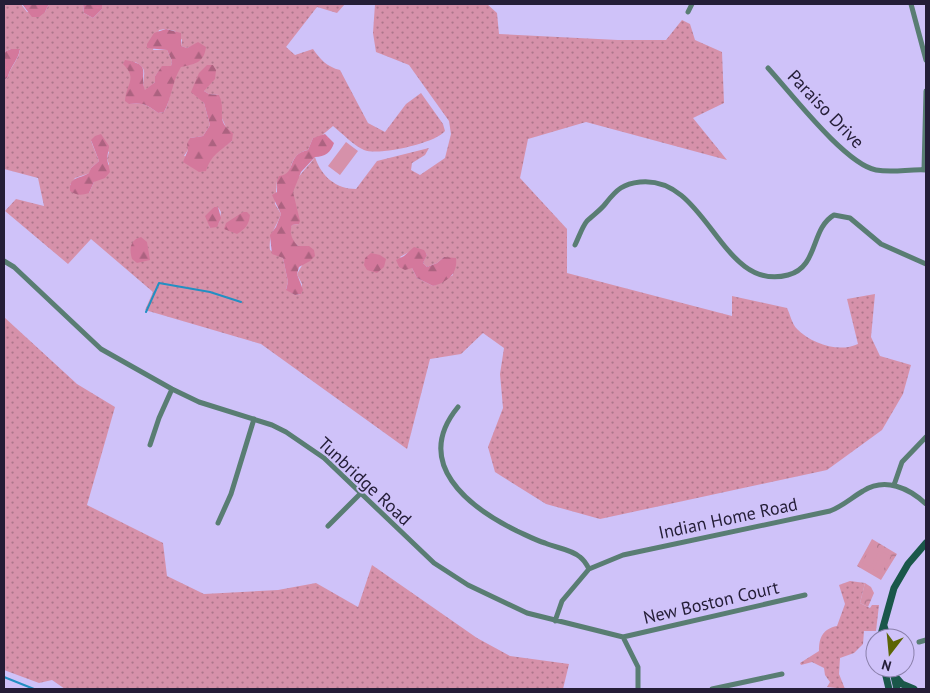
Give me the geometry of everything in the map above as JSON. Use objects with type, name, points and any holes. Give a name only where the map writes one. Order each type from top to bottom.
[{"type":"street","points":[[688,12],[692,4]]},
{"type":"street","points":[[912,4],[926,60]]},
{"type":"street","name":"Paraiso Drive","points":[[768,68],[844,151],[860,164],[874,170],[890,172],[925,170]]},
{"type":"street","points":[[925,170],[926,91]]},
{"type":"street","points":[[575,244],[586,222],[606,204],[614,191],[632,183],[650,181],[662,183],[684,197],[740,263],[759,275],[776,277],[790,275],[802,268],[811,257],[826,220],[834,215],[850,218],[881,244],[926,264]]},
{"type":"street","name":"Tunbridge Road","points":[[4,261],[14,267],[102,350],[199,402],[254,419],[286,432],[324,458],[362,492],[410,542],[434,563],[468,585],[499,601],[556,621],[623,637]]},
{"type":"street","points":[[150,446],[159,418],[172,389]]},
{"type":"street","points":[[458,407],[449,418],[441,442],[443,468],[451,483],[462,495],[484,511],[515,530],[572,552],[581,557],[589,569]]},
{"type":"street","points":[[218,523],[231,494],[254,419]]},
{"type":"street","points":[[926,437],[902,462],[894,485],[911,492],[926,504]]},
{"type":"street","name":"Indian Home Road","points":[[556,621],[562,601],[589,569],[623,555],[830,511],[842,506],[864,490],[878,485],[894,485]]},
{"type":"street","points":[[328,526],[362,492]]},
{"type":"street","points":[[884,626],[894,588],[908,564],[924,548]]},
{"type":"street","name":"New Boston Court","points":[[623,637],[805,595]]},
{"type":"street","points":[[623,637],[638,667],[638,689]]},
{"type":"street","points":[[919,642],[926,640]]},
{"type":"street","points":[[712,689],[782,674]]},
{"type":"street","points":[[898,678],[902,684],[914,689]]},
{"type":"green space","points":[[4,4],[21,4],[27,12],[45,12],[49,4],[83,4],[84,13],[93,18],[102,9],[102,4],[345,4],[337,13],[317,7],[286,47],[295,55],[313,49],[324,62],[340,70],[368,123],[385,132],[406,104],[421,93],[443,124],[445,131],[440,136],[419,144],[394,150],[371,151],[356,146],[333,126],[320,137],[313,138],[308,150],[297,155],[290,172],[277,181],[275,204],[281,214],[271,236],[270,245],[270,250],[283,258],[288,282],[286,289],[295,295],[301,294],[302,284],[297,274],[304,262],[298,246],[291,240],[290,230],[292,225],[299,224],[292,191],[296,180],[315,157],[321,170],[330,180],[342,187],[356,189],[377,161],[429,148],[425,155],[412,163],[411,170],[420,175],[445,158],[451,134],[449,121],[409,65],[376,52],[373,33],[375,4],[487,4],[497,13],[499,34],[618,40],[666,40],[682,20],[690,24],[695,40],[722,52],[724,103],[693,118],[727,160],[586,122],[528,139],[520,178],[567,229],[567,273],[732,316],[732,296],[787,308],[797,329],[810,339],[826,346],[843,348],[858,344],[847,299],[875,294],[871,337],[880,356],[911,365],[903,394],[882,430],[827,470],[600,519],[546,504],[495,472],[488,447],[503,408],[500,374],[504,348],[483,333],[461,354],[430,359],[407,449],[261,344],[145,310],[153,292],[91,239],[68,264],[5,211],[16,199],[44,206],[38,178],[4,169],[4,80],[8,77],[20,50],[11,49],[4,52]],"holes":[[[159,30],[175,31],[182,40],[181,46],[187,48],[198,43],[177,73],[164,112],[158,113],[145,105],[138,103],[129,104],[132,77],[130,71],[135,62],[143,68],[145,91],[155,82],[155,76],[162,67],[171,66],[172,61],[167,50],[153,50]],[[204,91],[209,94],[219,95],[221,116],[232,141],[216,152],[209,160],[184,156],[188,150],[190,138],[203,136],[210,125],[204,103],[200,98]],[[91,141],[109,152],[107,159],[109,164],[94,182],[89,193],[70,185],[75,178],[90,173],[91,168],[99,161]],[[214,207],[218,207],[221,212],[219,223],[210,228],[208,221]],[[409,252],[427,254],[423,263],[427,267],[437,263],[444,257],[453,275],[433,286],[417,278],[412,268],[400,257]]]},
{"type":"green space","points":[[22,4],[49,4],[45,12],[39,17],[32,17]]},
{"type":"green space","points":[[83,4],[102,4],[102,9],[93,18],[84,13]]},
{"type":"green space","points":[[166,29],[181,33],[181,46],[187,48],[198,42],[206,47],[201,60],[195,64],[181,67],[164,112],[158,113],[145,105],[138,103],[129,104],[125,101],[130,74],[123,64],[125,60],[139,64],[142,67],[145,90],[155,82],[155,76],[162,66],[171,66],[172,61],[167,50],[147,48],[147,44],[154,33]]},
{"type":"green space","points":[[11,49],[20,49],[8,77],[4,80],[4,52]]},
{"type":"green space","points":[[207,65],[213,65],[216,70],[215,79],[204,91],[209,94],[219,95],[222,106],[222,119],[227,128],[233,133],[232,141],[213,157],[206,171],[199,172],[183,162],[190,138],[203,136],[210,125],[204,103],[191,92],[199,73]]},
{"type":"green space","points":[[101,134],[109,146],[107,159],[110,172],[105,178],[94,182],[89,193],[75,194],[70,191],[73,180],[89,173],[91,168],[99,161],[91,140]]},
{"type":"green space","points":[[325,134],[334,143],[333,146],[325,155],[315,157],[301,172],[293,192],[300,221],[299,224],[292,225],[292,236],[298,246],[309,246],[314,250],[315,256],[299,267],[297,274],[303,290],[301,294],[295,295],[286,290],[288,282],[283,258],[272,254],[270,235],[276,227],[281,214],[272,195],[277,192],[279,176],[288,172],[297,155],[308,150],[313,138]]},
{"type":"green space","points":[[346,142],[358,151],[340,175],[328,166]]},
{"type":"green space","points":[[214,207],[218,207],[221,218],[217,227],[210,228],[205,216]]},
{"type":"green space","points":[[243,212],[247,212],[250,215],[248,224],[242,230],[237,234],[224,229],[226,223]]},
{"type":"green space","points":[[141,237],[147,242],[150,260],[137,263],[132,259],[131,248],[135,240]]},
{"type":"green space","points":[[414,247],[424,250],[427,255],[423,263],[427,267],[437,263],[444,257],[456,258],[455,269],[451,276],[447,280],[433,286],[417,278],[412,268],[405,270],[399,267],[396,260]]},
{"type":"green space","points":[[371,253],[386,259],[384,267],[377,273],[367,270],[364,265],[365,258]]},
{"type":"green space","points":[[4,317],[77,384],[115,407],[87,505],[163,543],[167,576],[204,594],[278,590],[316,583],[358,607],[372,565],[477,638],[510,656],[569,664],[563,689],[65,689],[52,680],[39,683],[4,670]]},
{"type":"green space","points":[[872,539],[897,554],[881,580],[857,566]]},
{"type":"green space","points":[[872,545],[880,550],[870,567],[862,563]]},
{"type":"green space","points":[[883,552],[891,556],[881,574],[873,569]]},
{"type":"green space","points":[[850,581],[865,583],[860,603],[870,608],[872,605],[879,605],[876,628],[865,628],[863,644],[854,653],[840,658],[839,674],[845,689],[827,687],[830,682],[825,675],[824,668],[812,662],[801,665],[800,663],[819,651],[823,634],[828,629],[837,626],[845,604],[839,585]]},
{"type":"green space","points":[[865,583],[871,587],[874,593],[868,607],[860,603]]},
{"type":"waterway","points":[[146,312],[159,283],[210,292],[241,302]]},
{"type":"waterway","points":[[4,677],[34,689]]}]
